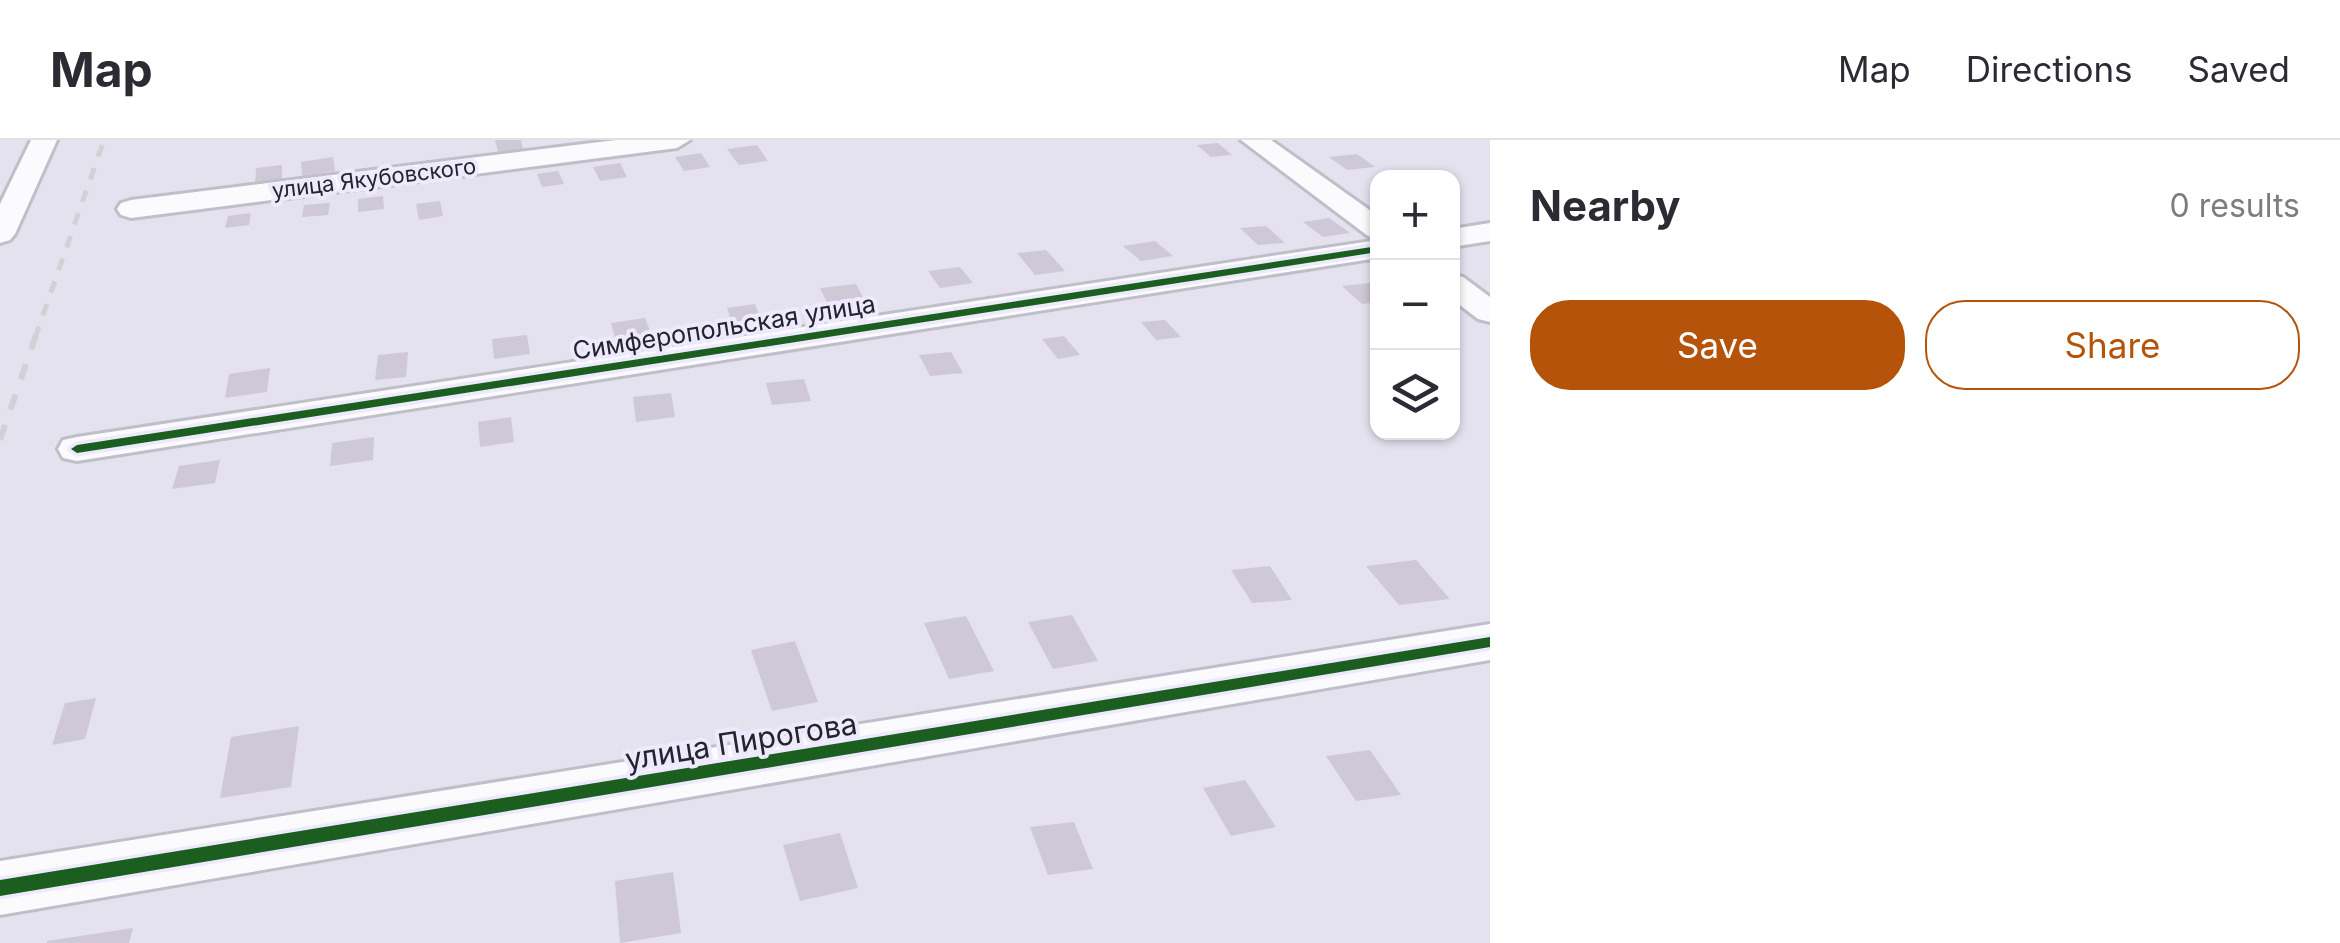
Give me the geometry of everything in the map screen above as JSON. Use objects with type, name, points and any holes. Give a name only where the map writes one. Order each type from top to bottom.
[{"type":"street","points":[[0,234],[44,140]]},
{"type":"street","name":"улица Якубовского","points":[[131,209],[677,140]]},
{"type":"street","points":[[1254,140],[1370,224]]},
{"type":"street","points":[[1460,237],[1490,232]]},
{"type":"street","name":"Симферопольская улица","points":[[77,449],[1370,251]]},
{"type":"street","points":[[1460,290],[1490,312]]},
{"type":"street","name":"улица Пирогова","points":[[0,888],[1490,642]]},
{"type":"building","points":[[495,140],[521,140],[523,149],[498,152]]},
{"type":"building","points":[[1218,143],[1232,155],[1211,157],[1197,145]]},
{"type":"building","points":[[757,145],[768,161],[739,165],[727,149]]},
{"type":"building","points":[[701,153],[710,167],[684,171],[675,157]]},
{"type":"building","points":[[1357,154],[1375,167],[1347,170],[1329,157]]},
{"type":"building","points":[[333,157],[335,171],[302,176],[301,162]]},
{"type":"building","points":[[620,163],[627,177],[600,181],[593,167]]},
{"type":"building","points":[[282,165],[282,181],[255,185],[256,168]]},
{"type":"building","points":[[558,171],[564,184],[542,187],[537,174]]},
{"type":"building","points":[[383,196],[384,209],[358,212],[358,199]]},
{"type":"building","points":[[440,201],[443,216],[419,220],[416,204]]},
{"type":"building","points":[[330,203],[328,215],[302,217],[304,205]]},
{"type":"building","points":[[251,213],[249,225],[225,228],[228,216]]},
{"type":"building","points":[[1329,218],[1350,233],[1323,237],[1303,222]]},
{"type":"building","points":[[1266,226],[1285,243],[1258,245],[1240,228]]},
{"type":"building","points":[[1155,241],[1173,256],[1141,261],[1123,246]]},
{"type":"building","points":[[1046,250],[1065,271],[1035,275],[1017,253]]},
{"type":"building","points":[[960,267],[973,283],[940,288],[928,271]]},
{"type":"building","points":[[1370,283],[1370,303],[1362,304],[1342,286]]},
{"type":"building","points":[[856,284],[866,303],[829,307],[820,288]]},
{"type":"building","points":[[755,304],[762,322],[733,326],[727,308]]},
{"type":"building","points":[[645,318],[652,336],[616,341],[611,323]]},
{"type":"building","points":[[1165,320],[1181,337],[1156,340],[1141,322]]},
{"type":"building","points":[[527,335],[530,354],[494,359],[492,339]]},
{"type":"building","points":[[1064,336],[1080,355],[1058,359],[1042,339]]},
{"type":"building","points":[[408,352],[406,377],[375,380],[378,355]]},
{"type":"building","points":[[951,352],[963,373],[930,376],[919,355]]},
{"type":"building","points":[[270,368],[267,392],[225,398],[229,374]]},
{"type":"building","points":[[804,379],[811,401],[772,405],[766,383]]},
{"type":"building","points":[[671,393],[675,417],[636,422],[633,397]]},
{"type":"building","points":[[511,417],[514,442],[480,447],[478,422]]},
{"type":"building","points":[[374,437],[373,460],[330,466],[332,443]]},
{"type":"building","points":[[220,460],[215,483],[172,489],[179,466]]},
{"type":"building","points":[[1416,560],[1450,599],[1399,605],[1366,566]]},
{"type":"building","points":[[1270,566],[1292,600],[1252,603],[1231,570]]},
{"type":"building","points":[[1072,615],[1098,661],[1053,669],[1028,622]]},
{"type":"building","points":[[966,616],[994,671],[949,679],[924,623]]},
{"type":"building","points":[[795,641],[818,702],[772,711],[751,650]]},
{"type":"building","points":[[96,698],[85,739],[52,745],[65,703]]},
{"type":"building","points":[[299,726],[291,787],[220,798],[231,737]]},
{"type":"building","points":[[1370,750],[1401,795],[1356,801],[1326,756]]},
{"type":"building","points":[[1245,780],[1276,827],[1231,836],[1203,788]]},
{"type":"building","points":[[1074,822],[1093,869],[1048,875],[1030,827]]},
{"type":"building","points":[[840,833],[858,888],[800,901],[783,845]]},
{"type":"building","points":[[673,872],[681,933],[620,943],[615,881]]},
{"type":"building","points":[[133,928],[129,943],[47,943],[47,941]]},
{"type":"railway","points":[[35,338],[104,140]]},
{"type":"railway","points":[[0,440],[36,335]]},
{"type":"cycle path","points":[[77,449],[1370,250]]},
{"type":"cycle path","points":[[0,888],[1490,642]]}]
